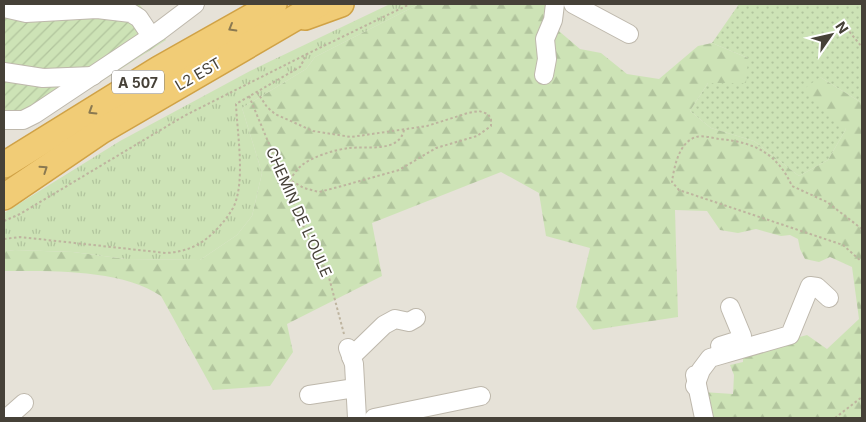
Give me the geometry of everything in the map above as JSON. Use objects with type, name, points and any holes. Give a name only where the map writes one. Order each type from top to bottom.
[{"type":"highway","name":"L2 EST","points":[[4,165],[159,69],[280,14],[320,4]]},
{"type":"highway","points":[[280,14],[341,4]]},
{"type":"highway","name":"L2 EST","points":[[4,197],[280,14]]},
{"type":"street","points":[[4,120],[23,120],[35,114],[94,76],[195,4]]},
{"type":"street","points":[[544,75],[547,59],[545,39],[553,20],[555,4]]},
{"type":"street","points":[[573,4],[629,34]]},
{"type":"street","points":[[4,8],[26,13],[97,9],[131,13],[139,18],[151,36]]},
{"type":"street","points":[[4,72],[43,78],[94,76]]},
{"type":"street","points":[[695,386],[701,370],[710,358],[790,335],[810,286],[817,287],[829,298]]},
{"type":"street","points":[[704,418],[695,386],[694,367],[699,357],[705,351],[736,342],[742,336],[730,308]]},
{"type":"street","points":[[357,418],[354,364],[350,353],[384,325],[395,319],[409,322],[416,318]]},
{"type":"street","points":[[309,395],[356,388]]},
{"type":"street","points":[[374,418],[481,396]]},
{"type":"street","points":[[7,418],[24,403]]},
{"type":"path","points":[[4,221],[20,214],[184,116],[410,4]]},
{"type":"path","points":[[843,24],[862,46]]},
{"type":"path","points":[[4,239],[20,237],[166,253],[183,252],[197,246],[209,237],[234,207],[239,185],[236,104],[300,67],[307,54]]},
{"type":"path","points":[[257,92],[267,107],[275,114],[312,131],[351,137],[404,130],[479,111],[488,114],[491,119],[491,126],[477,136],[436,148],[399,170],[319,192],[304,188],[290,180]]},
{"type":"path","name":"CHEMIN DE L'OULE","points":[[249,96],[283,182],[315,254],[327,270],[350,353]]},
{"type":"path","points":[[283,182],[290,180],[301,166],[312,159],[350,148],[368,148],[391,144],[400,139],[404,130]]},
{"type":"path","points":[[862,229],[827,202],[792,186],[784,169],[770,157],[744,141],[697,136],[689,141],[674,166],[672,182],[680,190],[843,245],[862,262]]},
{"type":"path","points":[[835,418],[860,401],[862,397]]},
{"type":"shaded area","points":[[4,4],[862,4],[862,418],[4,418]]},
{"type":"green space","points":[[4,4],[139,4],[166,40],[32,126],[4,123]]},
{"type":"green space","points":[[390,4],[419,4],[315,57],[306,69],[242,108],[262,173],[252,216],[237,235],[200,260],[126,259],[73,252],[4,251],[4,213],[120,141],[250,71]]},
{"type":"green space","points":[[419,4],[550,4],[546,20],[580,49],[601,53],[627,74],[659,79],[698,46],[712,43],[748,58],[746,83],[708,83],[690,111],[711,128],[754,141],[799,176],[828,160],[846,129],[804,89],[820,77],[862,103],[862,418],[709,418],[703,392],[733,394],[734,375],[730,365],[743,362],[743,352],[807,335],[827,349],[859,319],[852,267],[830,257],[819,262],[805,259],[798,239],[790,235],[781,236],[756,229],[738,233],[720,230],[707,211],[675,210],[678,317],[593,330],[576,307],[590,248],[546,236],[539,193],[501,172],[372,223],[382,276],[287,324],[293,352],[270,386],[213,390],[161,296],[145,287],[106,276],[85,273],[4,271],[4,251],[15,250],[73,252],[126,259],[200,260],[237,235],[252,216],[262,173],[242,108],[306,69],[315,57]]},
{"type":"green space","points":[[739,4],[862,4],[862,103],[820,77],[846,129],[828,160],[799,176],[754,141],[711,128],[690,111],[708,83],[748,58],[712,43]]}]
